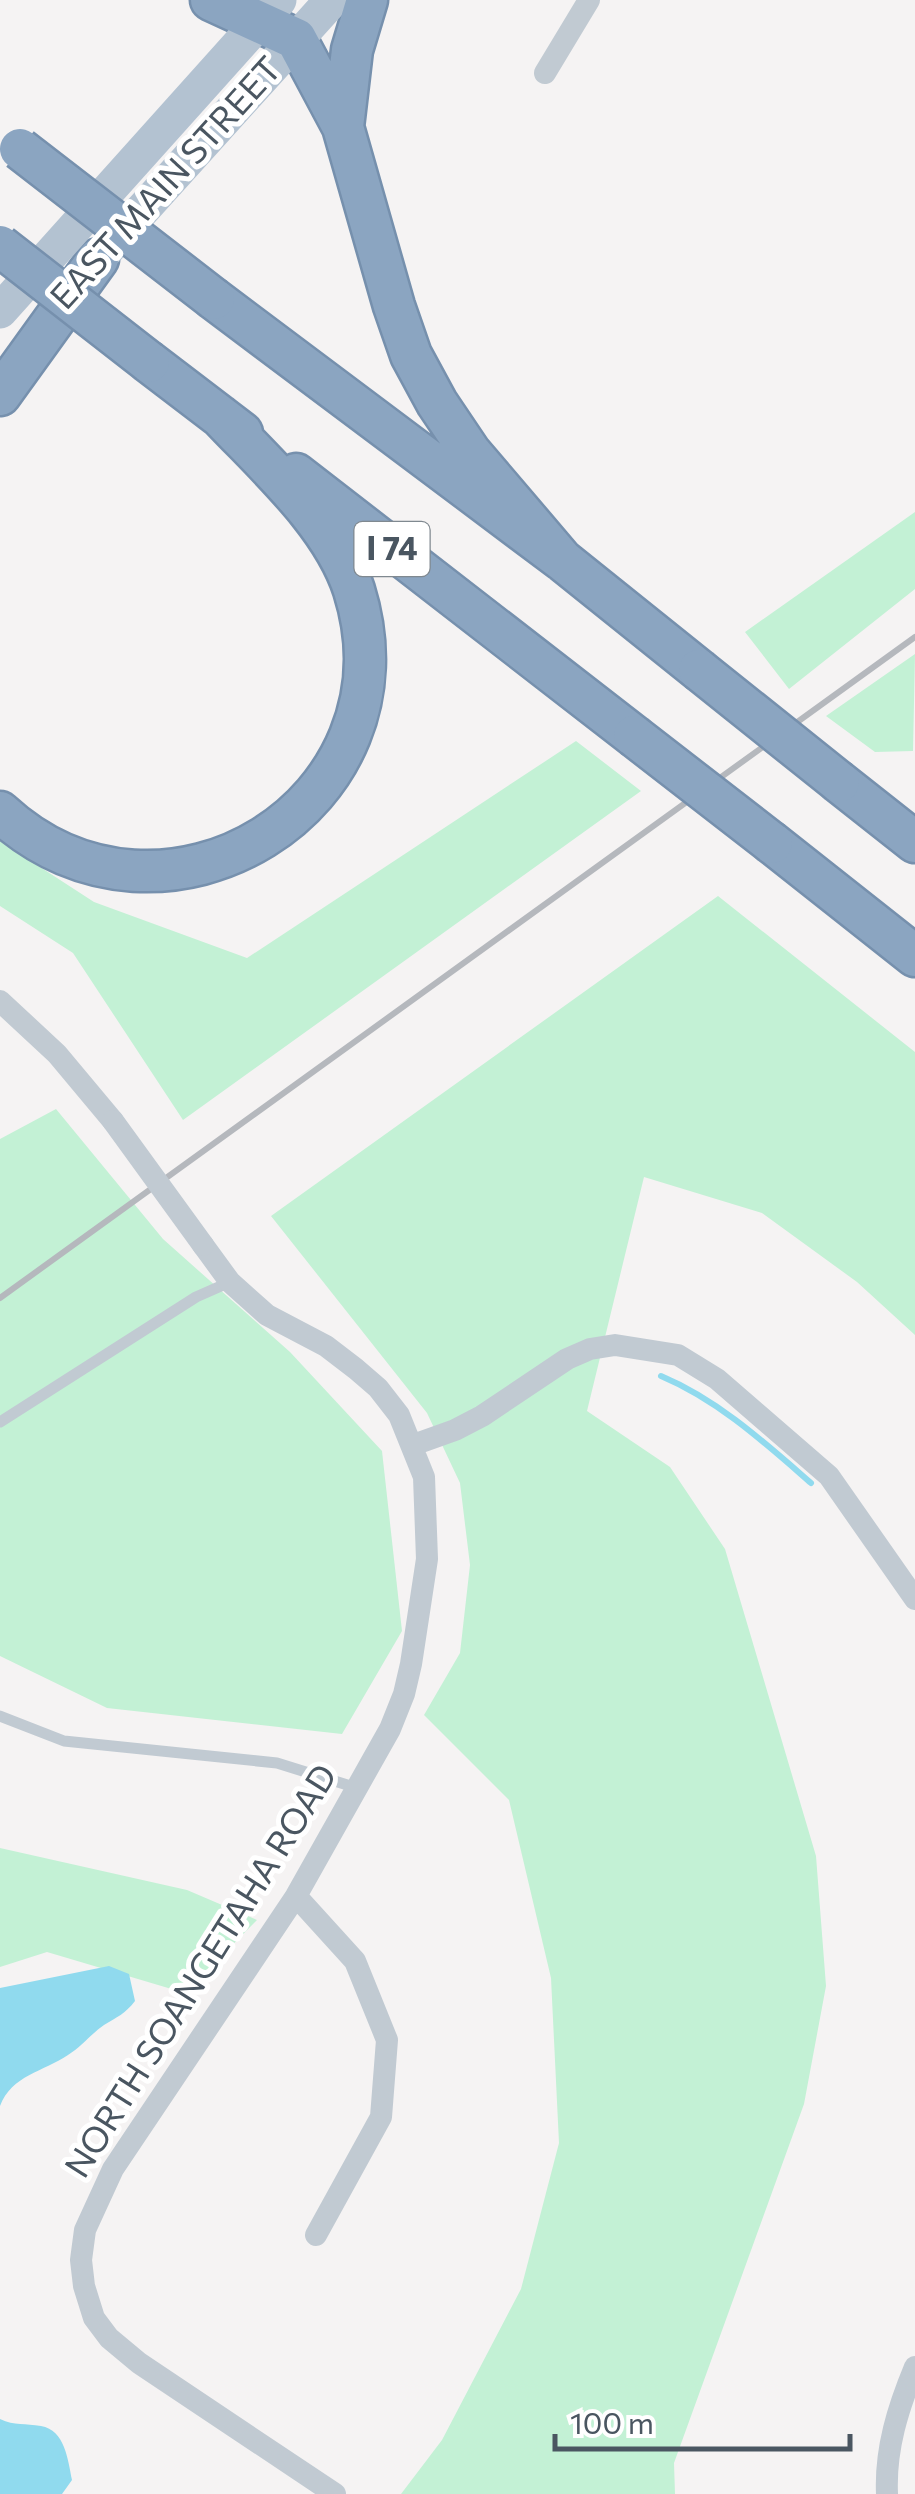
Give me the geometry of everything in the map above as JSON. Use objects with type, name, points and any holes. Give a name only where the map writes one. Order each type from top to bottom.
[{"type":"highway","points":[[212,0],[269,11],[296,39],[343,126],[394,306],[412,355],[437,403],[470,452],[562,560]]},
{"type":"highway","points":[[343,126],[352,50],[367,0]]},
{"type":"highway","name":"I 74","points":[[10,142],[562,560],[915,842]]},
{"type":"highway","name":"I 74","points":[[0,246],[915,956]]},
{"type":"highway","points":[[0,396],[98,259]]},
{"type":"highway","points":[[0,812],[44,846],[76,859],[122,869],[187,868],[228,857],[262,842],[301,810],[340,759],[354,726],[366,661],[364,626],[353,585],[304,506],[220,416]]},
{"type":"main road","name":"EAST MAIN STREET","points":[[0,367],[332,0]]},
{"type":"main road","name":"EAST MAIN STREET","points":[[0,311],[269,11]]},
{"type":"street","points":[[545,73],[589,0]]},
{"type":"street","name":"NORTH SOANGETAHA ROAD","points":[[0,1001],[57,1054],[113,1122],[230,1282],[267,1315],[326,1346],[378,1388],[399,1415],[424,1477],[428,1512],[423,1599],[404,1694],[390,1729],[296,1896],[114,2169],[85,2230],[81,2260],[94,2318],[110,2338],[139,2363],[335,2494]]},
{"type":"street","points":[[413,1444],[482,1416],[567,1358],[590,1349],[615,1345],[678,1355],[718,1379],[829,1476],[915,1599]]},
{"type":"street","points":[[296,1896],[355,1961],[387,2040],[380,2117],[316,2234]]},
{"type":"street","points":[[887,2494],[890,2442],[898,2408],[915,2367]]},
{"type":"lane","points":[[0,1422],[196,1297],[230,1282]]},
{"type":"lane","points":[[0,1716],[64,1742],[276,1763],[357,1788]]},
{"type":"green space","points":[[915,512],[915,589],[789,689],[745,632]]},
{"type":"green space","points":[[915,654],[913,751],[875,752],[826,716]]},
{"type":"green space","points":[[576,741],[641,791],[183,1120],[73,953],[0,906],[0,841],[94,902],[247,958]]},
{"type":"green space","points":[[718,896],[915,1052],[915,1335],[857,1282],[762,1213],[644,1177],[587,1411],[670,1467],[725,1549],[816,1856],[826,1986],[804,2104],[674,2463],[675,2494],[401,2494],[442,2440],[521,2289],[559,2143],[551,1978],[509,1800],[424,1715],[460,1653],[470,1565],[460,1483],[427,1413],[271,1216]]},
{"type":"green space","points":[[56,1109],[163,1239],[290,1352],[382,1451],[402,1631],[342,1734],[107,1708],[0,1656],[0,1139]]},
{"type":"green space","points":[[0,1848],[187,1890],[257,1920],[185,1993],[47,1952],[0,1967]]},
{"type":"water","points":[[109,1966],[129,1974],[135,2001],[73,2052],[12,2087],[0,2106],[0,1988]]},
{"type":"water","points":[[0,2419],[41,2426],[55,2433],[64,2447],[72,2480],[62,2494],[0,2494]]},
{"type":"waterway","points":[[661,1376],[721,1410],[811,1483]]},
{"type":"railway","points":[[0,1298],[915,637]]}]
